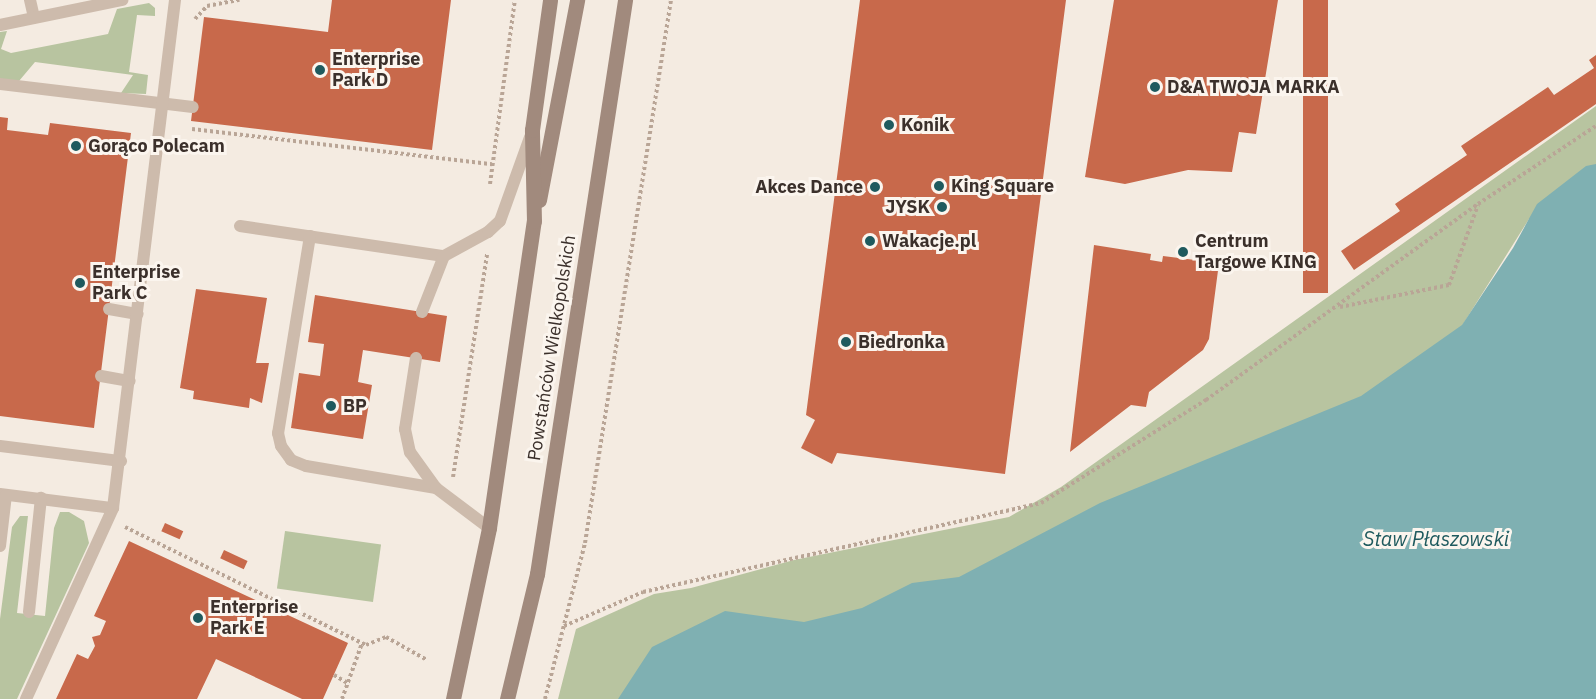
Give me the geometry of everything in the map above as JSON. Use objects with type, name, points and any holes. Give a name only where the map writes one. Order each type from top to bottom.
[{"type":"main road","name":"Powstańców Wielkopolskich","points":[[453,699],[489,528],[534,220],[532,130],[550,0]]},
{"type":"main road","points":[[534,220],[553,139],[577,0]]},
{"type":"main road","name":"Powstańców Wielkopolskich","points":[[507,699],[537,574],[625,0]]},
{"type":"lane","points":[[30,0],[34,18]]},
{"type":"lane","points":[[0,25],[122,0]]},
{"type":"lane","points":[[26,699],[111,513],[121,461],[175,0]]},
{"type":"lane","points":[[0,84],[193,107]]},
{"type":"lane","points":[[240,226],[444,256],[488,232],[500,221],[532,130]]},
{"type":"lane","points":[[310,236],[278,433],[281,446],[291,460],[306,466],[436,488]]},
{"type":"lane","points":[[422,312],[444,256]]},
{"type":"lane","points":[[109,309],[138,314]]},
{"type":"lane","points":[[416,358],[405,429],[410,452],[436,488],[489,528]]},
{"type":"lane","points":[[101,376],[130,381]]},
{"type":"lane","points":[[0,446],[121,461]]},
{"type":"lane","points":[[0,546],[3,494],[41,498],[111,513]]},
{"type":"lane","points":[[29,612],[41,498]]},
{"type":"path","points":[[545,699],[585,543],[671,0]]},
{"type":"path","points":[[564,626],[643,592],[1041,503],[1206,400],[1478,204],[1596,126]]},
{"type":"path","points":[[179,127],[492,164]]},
{"type":"path","points":[[1336,307],[1449,285],[1478,204]]},
{"type":"path","points":[[111,513],[368,646],[386,637],[427,660]]},
{"type":"path","points":[[342,699],[362,643]]},
{"type":"path","points":[[334,675],[349,684]]},
{"type":"green space","points":[[149,3],[155,8],[155,16],[137,15],[129,72],[148,75],[146,94],[121,93],[133,75],[35,62],[19,81],[0,79],[0,32],[7,31],[1,49],[11,53],[108,34],[117,9]]},
{"type":"green space","points":[[1596,106],[1596,251],[1529,219],[1408,412],[644,699],[558,699],[576,629],[654,594],[691,588],[794,560],[1009,517],[1061,487]]},
{"type":"green space","points":[[60,512],[69,512],[84,521],[89,543],[17,699],[0,699],[0,619],[12,527],[20,516],[28,516],[17,613],[45,616],[54,528]]},
{"type":"green space","points":[[285,531],[381,544],[373,602],[277,588]]},
{"type":"water","name":"Staw Płaszowski","points":[[1596,164],[1596,699],[618,699],[652,647],[725,611],[804,622],[862,608],[912,583],[959,577],[1100,503],[1361,396],[1462,325],[1513,248],[1537,204],[1586,166]]},
{"type":"building","name":"Enterprise Park D","points":[[332,0],[451,0],[432,150],[191,121],[204,17],[328,32]]},
{"type":"building","name":"King Square","points":[[860,0],[1066,0],[1005,474],[837,453],[832,464],[801,448],[815,420],[806,415]]},
{"type":"building","points":[[1114,0],[1278,0],[1256,134],[1239,132],[1232,172],[1188,170],[1125,184],[1085,177]]},
{"type":"building","points":[[1303,0],[1328,0],[1328,293],[1303,293]]},
{"type":"building","points":[[1596,55],[1596,104],[1354,270],[1341,251],[1400,211],[1395,204],[1467,155],[1461,146],[1548,87],[1554,95],[1594,68],[1589,60]]},
{"type":"building","name":"Enterprise Park C","points":[[0,117],[8,118],[7,130],[48,135],[50,123],[131,133],[94,428],[0,416]]},
{"type":"building","points":[[1094,245],[1151,254],[1150,260],[1162,262],[1163,256],[1219,263],[1209,339],[1203,350],[1149,392],[1146,407],[1131,405],[1070,452]]},
{"type":"building","points":[[196,289],[267,298],[256,363],[269,363],[262,403],[250,398],[249,408],[193,399],[194,391],[180,388]]},
{"type":"building","points":[[315,295],[447,316],[440,362],[363,350],[358,382],[372,385],[363,439],[291,428],[299,373],[320,376],[324,344],[308,342]]},
{"type":"building","points":[[165,523],[183,531],[180,539],[161,531]]},
{"type":"building","name":"Enterprise Park E","points":[[129,541],[348,643],[323,699],[302,699],[216,659],[197,699],[56,699],[77,654],[88,659],[95,646],[92,637],[100,635],[106,621],[94,616]]},
{"type":"building","points":[[224,550],[248,561],[244,569],[220,558]]},
{"type":"place","name":"Enterprise Park D","points":[[320,70]]},
{"type":"place","name":"D&A TWOJA MARKA","points":[[1155,87]]},
{"type":"place","name":"Konik","points":[[889,125]]},
{"type":"place","name":"Gorąco Polecam","points":[[76,146]]},
{"type":"place","name":"King Square","points":[[939,186]]},
{"type":"place","name":"Akces Dance","points":[[875,187]]},
{"type":"place","name":"JYSK","points":[[942,207]]},
{"type":"place","name":"Wakacje.pl","points":[[870,241]]},
{"type":"place","name":"Centrum Targowe KING","points":[[1183,252]]},
{"type":"place","name":"Enterprise Park C","points":[[80,283]]},
{"type":"place","name":"Biedronka","points":[[846,342]]},
{"type":"place","name":"BP","points":[[331,406]]},
{"type":"place","name":"Enterprise Park E","points":[[198,618]]}]
